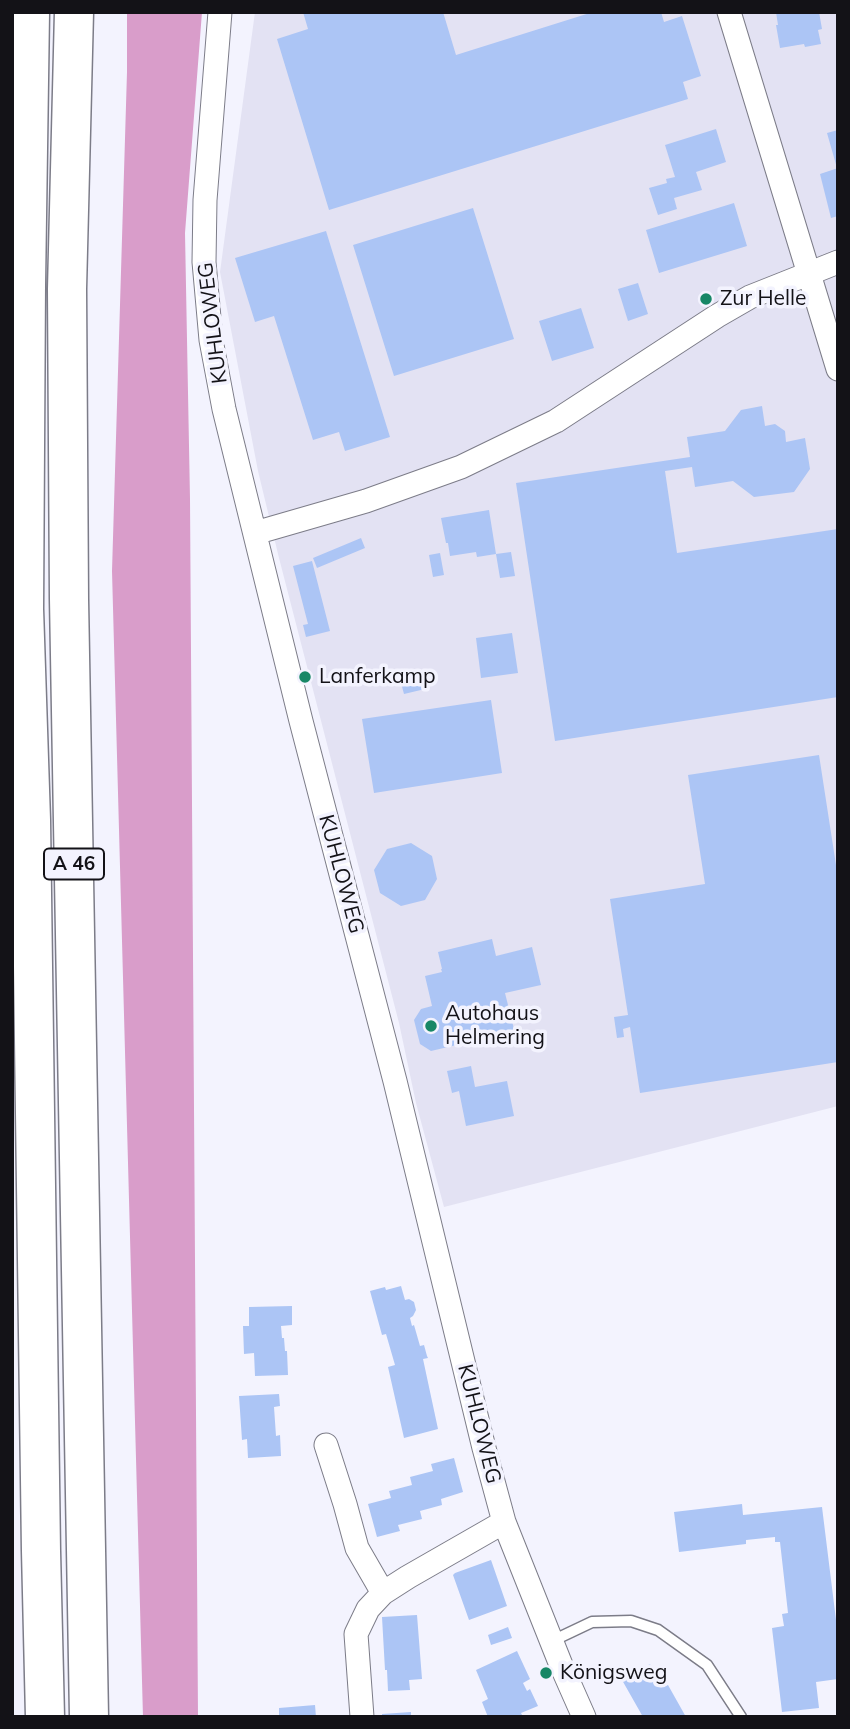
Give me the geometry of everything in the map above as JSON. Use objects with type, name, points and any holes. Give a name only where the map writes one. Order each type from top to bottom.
[{"type":"highway","name":"A 46","points":[[30,12],[24,609],[31,820],[45,1717]]},
{"type":"highway","name":"A 46","points":[[74,12],[67,289],[69,586],[89,1717]]},
{"type":"street","name":"KUHLOWEG","points":[[220,12],[205,200],[204,262],[211,340],[224,409],[336,857],[399,1094],[503,1522],[584,1717]]},
{"type":"street","points":[[729,12],[838,369]]},
{"type":"street","points":[[255,533],[366,501],[461,467],[556,421],[750,297],[838,262]]},
{"type":"street","points":[[326,1445],[357,1548],[383,1593]]},
{"type":"street","points":[[362,1717],[356,1634],[368,1609],[383,1593],[503,1522]]},
{"type":"lane","points":[[552,1641],[592,1622],[631,1620],[658,1630],[707,1665],[741,1717]]},
{"type":"shaded area","points":[[127,12],[202,12],[185,233],[190,499],[198,1717],[143,1717],[112,571]]},
{"type":"shaded area","points":[[255,12],[838,12],[838,1106],[444,1207],[258,471],[220,272]]},
{"type":"building","points":[[303,12],[443,12],[456,55],[593,12],[661,12],[664,22],[682,16],[701,76],[683,82],[688,99],[329,210],[277,39],[308,29]]},
{"type":"building","points":[[776,12],[819,12],[822,29],[818,30],[821,44],[780,48]]},
{"type":"building","points":[[716,129],[726,162],[696,172],[702,190],[674,198],[677,209],[658,215],[649,188],[667,183],[666,179],[675,177],[665,145]]},
{"type":"building","points":[[838,130],[838,168],[837,168],[827,133]]},
{"type":"building","points":[[838,168],[838,216],[831,218],[820,174]]},
{"type":"building","points":[[734,203],[747,246],[659,273],[646,230]]},
{"type":"building","points":[[473,208],[514,339],[394,376],[353,245]]},
{"type":"building","points":[[326,231],[390,437],[345,451],[339,432],[313,440],[274,316],[255,322],[235,258]]},
{"type":"building","points":[[638,283],[648,314],[628,321],[618,289]]},
{"type":"building","points":[[581,308],[594,348],[552,361],[539,321]]},
{"type":"building","points":[[762,406],[765,426],[775,424],[785,431],[786,442],[805,438],[810,469],[794,492],[754,497],[733,481],[695,487],[692,467],[665,471],[677,553],[838,529],[838,697],[555,741],[516,483],[690,457],[687,437],[725,431],[741,410]]},
{"type":"building","points":[[489,510],[496,554],[477,557],[476,552],[450,556],[441,518]]},
{"type":"building","points":[[361,538],[365,548],[317,568],[313,558]]},
{"type":"building","points":[[511,552],[515,576],[500,578],[496,554]]},
{"type":"building","points":[[440,553],[444,575],[433,577],[429,555]]},
{"type":"building","points":[[312,561],[330,631],[306,637],[303,625],[308,624],[293,566]]},
{"type":"building","points":[[512,633],[518,673],[481,678],[476,638]]},
{"type":"building","points":[[422,678],[425,689],[404,694],[401,683]]},
{"type":"building","points":[[491,700],[502,773],[374,793],[362,719]]},
{"type":"building","points":[[819,755],[838,878],[838,1062],[640,1093],[630,1027],[623,1029],[624,1037],[617,1038],[614,1017],[628,1015],[610,899],[705,884],[688,775]]},
{"type":"building","points":[[411,843],[432,856],[437,879],[425,900],[401,906],[380,893],[374,870],[387,849]]},
{"type":"building","points":[[492,939],[496,956],[532,947],[541,985],[505,993],[514,1029],[512,1032],[431,1051],[420,1044],[414,1020],[421,1009],[432,1006],[425,976],[442,972],[438,952]]},
{"type":"building","points":[[471,1066],[475,1087],[507,1081],[514,1116],[466,1126],[459,1091],[452,1093],[447,1071]]},
{"type":"building","points":[[401,1286],[405,1300],[414,1302],[416,1310],[410,1318],[420,1346],[424,1345],[428,1358],[423,1359],[438,1429],[404,1438],[388,1367],[395,1365],[386,1334],[382,1335],[370,1291]]},
{"type":"building","points":[[292,1306],[292,1325],[281,1326],[287,1351],[288,1375],[255,1376],[254,1353],[244,1354],[243,1326],[249,1326],[249,1307]]},
{"type":"building","points":[[279,1394],[280,1406],[274,1407],[276,1436],[280,1435],[281,1456],[248,1458],[247,1439],[242,1440],[239,1396]]},
{"type":"building","points":[[454,1458],[463,1492],[441,1499],[442,1505],[420,1511],[422,1519],[398,1525],[400,1531],[377,1537],[368,1504],[391,1498],[389,1491],[412,1485],[410,1477],[433,1471],[431,1464]]},
{"type":"building","points":[[742,1504],[743,1515],[822,1507],[838,1620],[838,1679],[816,1682],[819,1708],[782,1712],[772,1628],[784,1626],[782,1614],[788,1613],[780,1542],[775,1542],[775,1537],[746,1540],[746,1544],[679,1552],[674,1512]]},
{"type":"building","points":[[491,1560],[507,1606],[469,1620],[453,1575]]},
{"type":"building","points":[[417,1615],[422,1679],[409,1680],[410,1690],[388,1691],[382,1617]]},
{"type":"building","points":[[508,1627],[512,1638],[491,1645],[488,1635]]},
{"type":"building","points":[[517,1651],[530,1679],[523,1683],[527,1691],[530,1689],[538,1706],[518,1717],[488,1717],[482,1702],[488,1699],[476,1670]]},
{"type":"building","points":[[650,1664],[663,1687],[668,1685],[686,1717],[643,1717],[622,1680]]},
{"type":"building","points":[[315,1705],[316,1717],[279,1717],[279,1708]]},
{"type":"building","points":[[411,1712],[411,1717],[382,1717],[382,1714]]},
{"type":"place","name":"Zur Helle","points":[[706,299]]},
{"type":"place","name":"Lanferkamp","points":[[305,677]]},
{"type":"place","name":"Autohaus Helmering","points":[[431,1026]]},
{"type":"place","name":"Königsweg","points":[[546,1673]]}]
